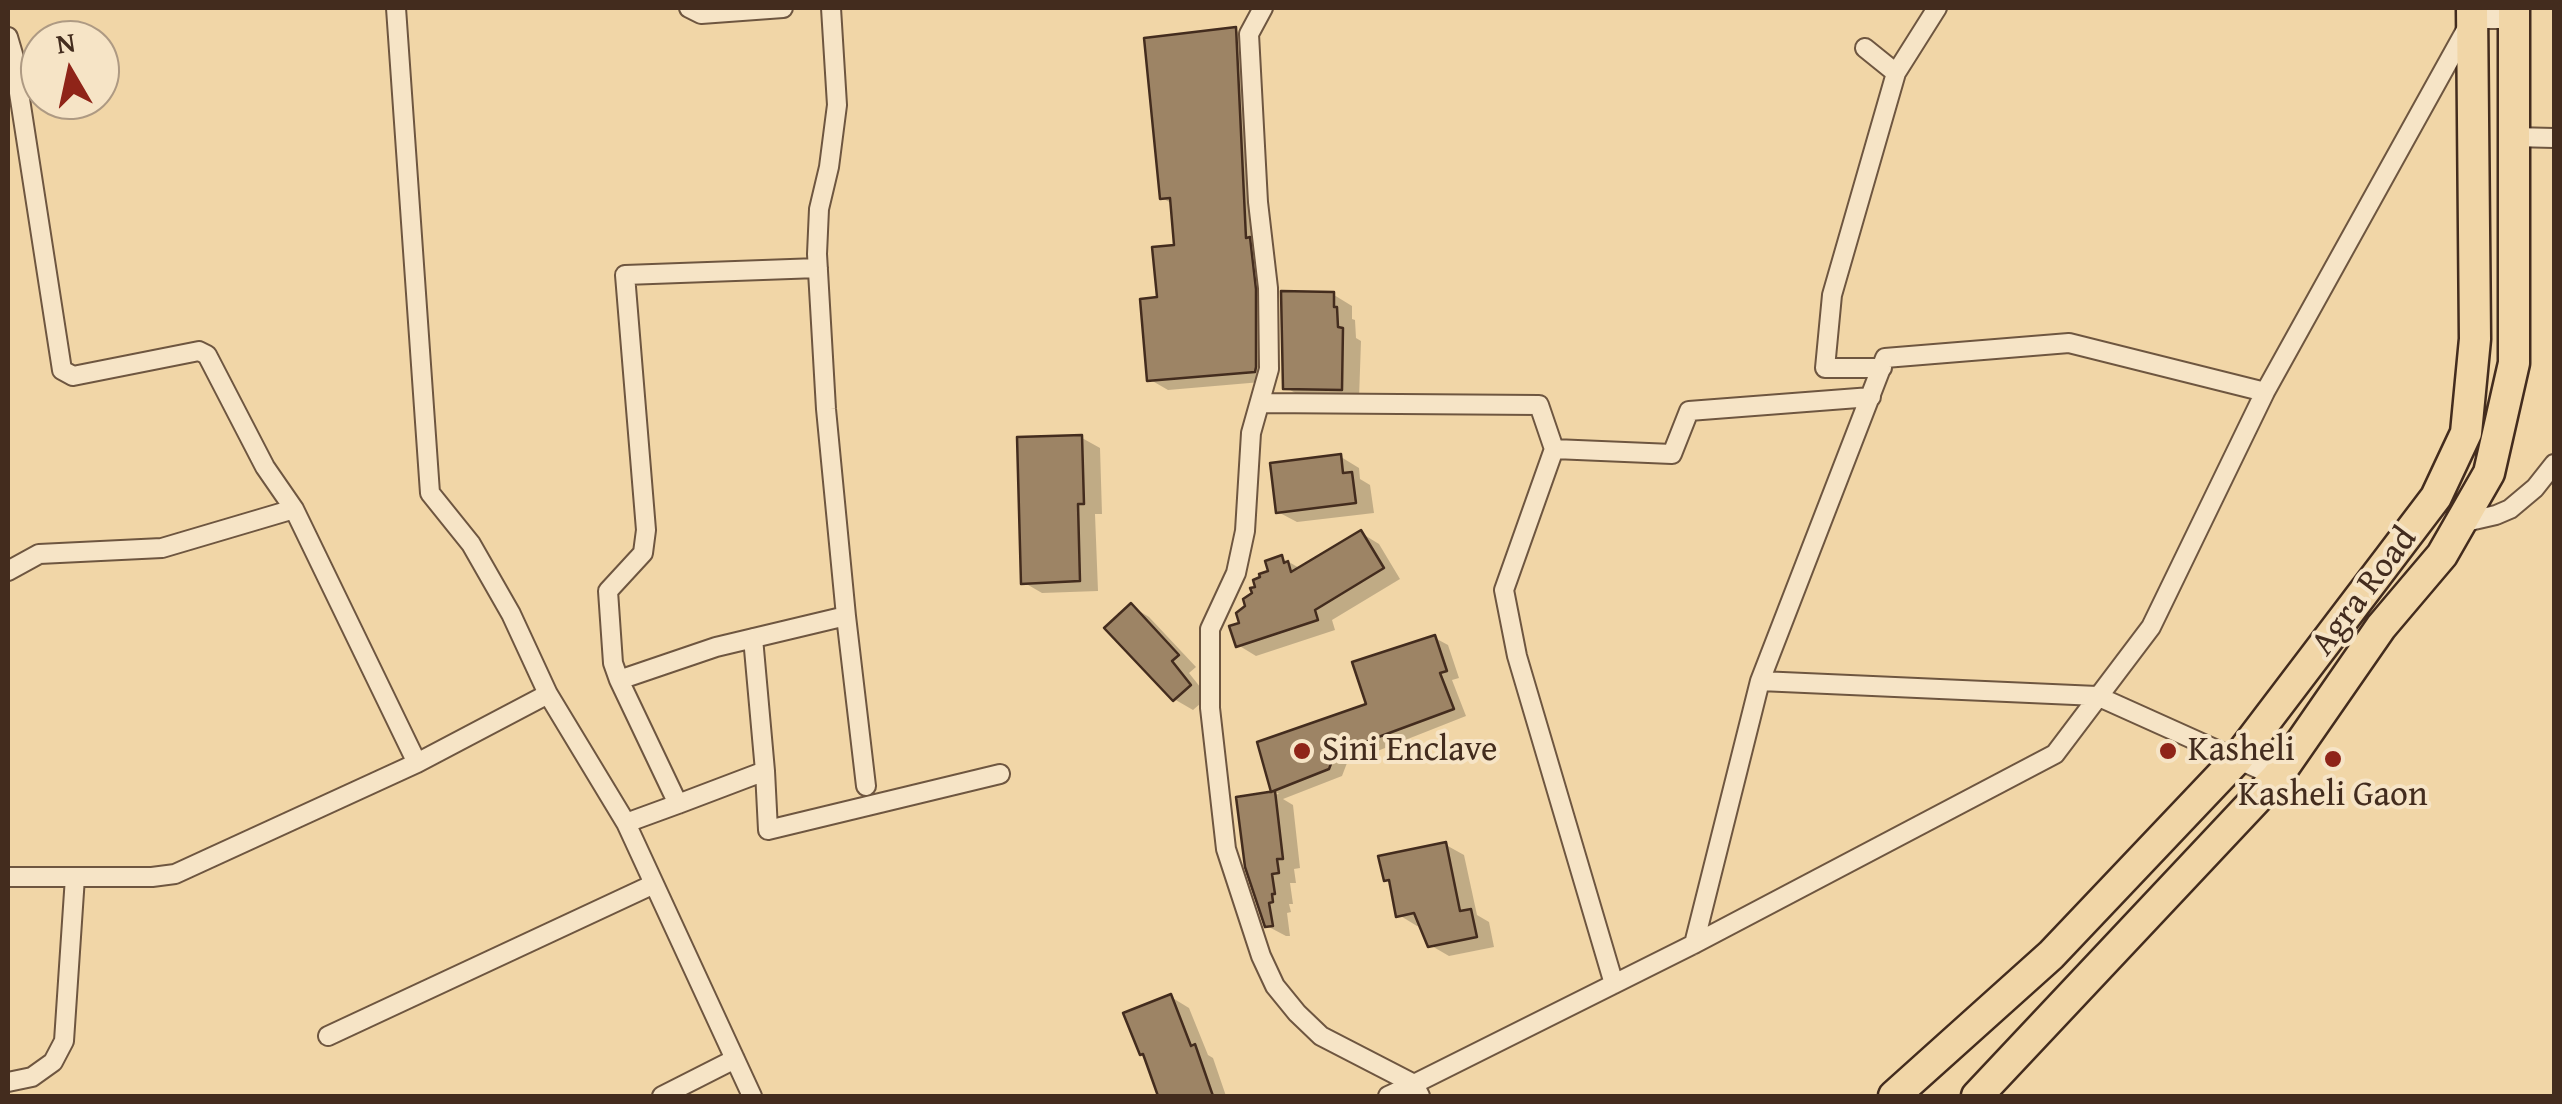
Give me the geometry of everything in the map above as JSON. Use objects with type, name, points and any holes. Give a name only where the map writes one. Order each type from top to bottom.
[{"type":"highway","points":[[1894,1096],[2051,955],[2236,760],[2436,497],[2466,433],[2475,339],[2472,13]]},
{"type":"highway","name":"Agra Road","points":[[1977,1096],[2277,777],[2381,627],[2442,554],[2489,473],[2514,362],[2513,13]]},
{"type":"street","points":[[396,8],[430,493],[471,544],[548,694],[626,823],[752,1096]]},
{"type":"street","points":[[689,8],[702,14],[783,8]]},
{"type":"street","points":[[831,8],[837,105],[830,166],[818,209],[818,268],[826,409],[866,786]]},
{"type":"street","points":[[1262,8],[1248,34],[1258,202],[1268,288],[1269,369],[1251,433],[1245,531],[1236,573],[1210,629],[1210,708],[1226,848],[1261,956],[1286,1000],[1321,1036],[1417,1090]]},
{"type":"street","points":[[1882,368],[1825,368],[1832,295],[1896,72],[1937,8]]},
{"type":"street","points":[[1388,1096],[1417,1090],[2054,754],[2151,627],[2265,392],[2472,13],[2513,13]]},
{"type":"street","points":[[8,37],[62,370],[73,376],[199,351],[207,355],[265,467],[294,509],[417,763]]},
{"type":"street","points":[[1865,48],[1896,72]]},
{"type":"street","points":[[2514,137],[2554,138]]},
{"type":"street","points":[[678,804],[613,663],[608,590],[644,553],[646,530],[625,274],[818,268]]},
{"type":"street","points":[[1694,944],[1760,681],[1886,358],[2070,343],[2265,392]]},
{"type":"street","points":[[1554,449],[1672,454],[1689,411],[1870,397]]},
{"type":"street","points":[[1260,403],[1539,406],[1554,449],[1504,590],[1517,656],[1614,984]]},
{"type":"street","points":[[2461,522],[2496,516],[2510,508],[2535,488],[2554,464]]},
{"type":"street","points":[[8,571],[40,554],[162,548],[294,509]]},
{"type":"street","points":[[620,680],[716,646],[846,616]]},
{"type":"street","points":[[752,638],[768,830],[1000,774]]},
{"type":"street","points":[[1760,681],[2098,696],[2277,777]]},
{"type":"street","points":[[8,876],[175,874],[417,763],[548,694]]},
{"type":"street","points":[[626,823],[765,771]]},
{"type":"street","points":[[8,1082],[32,1076],[53,1062],[64,1040],[75,877]]},
{"type":"street","points":[[328,1036],[654,884]]},
{"type":"street","points":[[662,1096],[734,1059]]},
{"type":"building","points":[[1236,27],[1246,238],[1250,237],[1256,289],[1255,372],[1147,381],[1140,299],[1157,297],[1152,247],[1174,245],[1170,198],[1160,199],[1144,38]]},
{"type":"building","points":[[1281,291],[1334,292],[1338,327],[1343,328],[1342,390],[1283,389]]},
{"type":"building","points":[[1082,435],[1084,504],[1078,504],[1080,581],[1021,584],[1017,437]]},
{"type":"building","points":[[1341,454],[1343,473],[1352,472],[1356,503],[1276,513],[1270,463]]},
{"type":"building","points":[[1361,530],[1384,568],[1315,610],[1318,620],[1236,647],[1229,626],[1239,623],[1236,613],[1245,606],[1243,599],[1252,593],[1253,580],[1268,571],[1265,561],[1282,555],[1291,572]]},
{"type":"building","points":[[1131,603],[1179,655],[1172,661],[1191,685],[1173,701],[1104,628]]},
{"type":"building","points":[[1435,635],[1447,671],[1440,673],[1454,709],[1334,756],[1329,769],[1271,792],[1257,742],[1366,704],[1352,662]]},
{"type":"building","points":[[1275,791],[1283,859],[1277,859],[1279,873],[1272,874],[1275,894],[1269,903],[1273,926],[1265,927],[1245,867],[1236,797]]},
{"type":"building","points":[[1446,842],[1460,911],[1471,909],[1477,937],[1428,947],[1414,913],[1396,917],[1389,880],[1384,881],[1378,856]]},
{"type":"building","points":[[1171,994],[1191,1046],[1195,1044],[1213,1096],[1158,1096],[1143,1054],[1140,1055],[1123,1013]]},
{"type":"place","name":"Sini Enclave","points":[[1302,751]]},
{"type":"place","name":"Kasheli","points":[[2168,751]]},
{"type":"place","name":"Kasheli Gaon","points":[[2333,759]]}]
